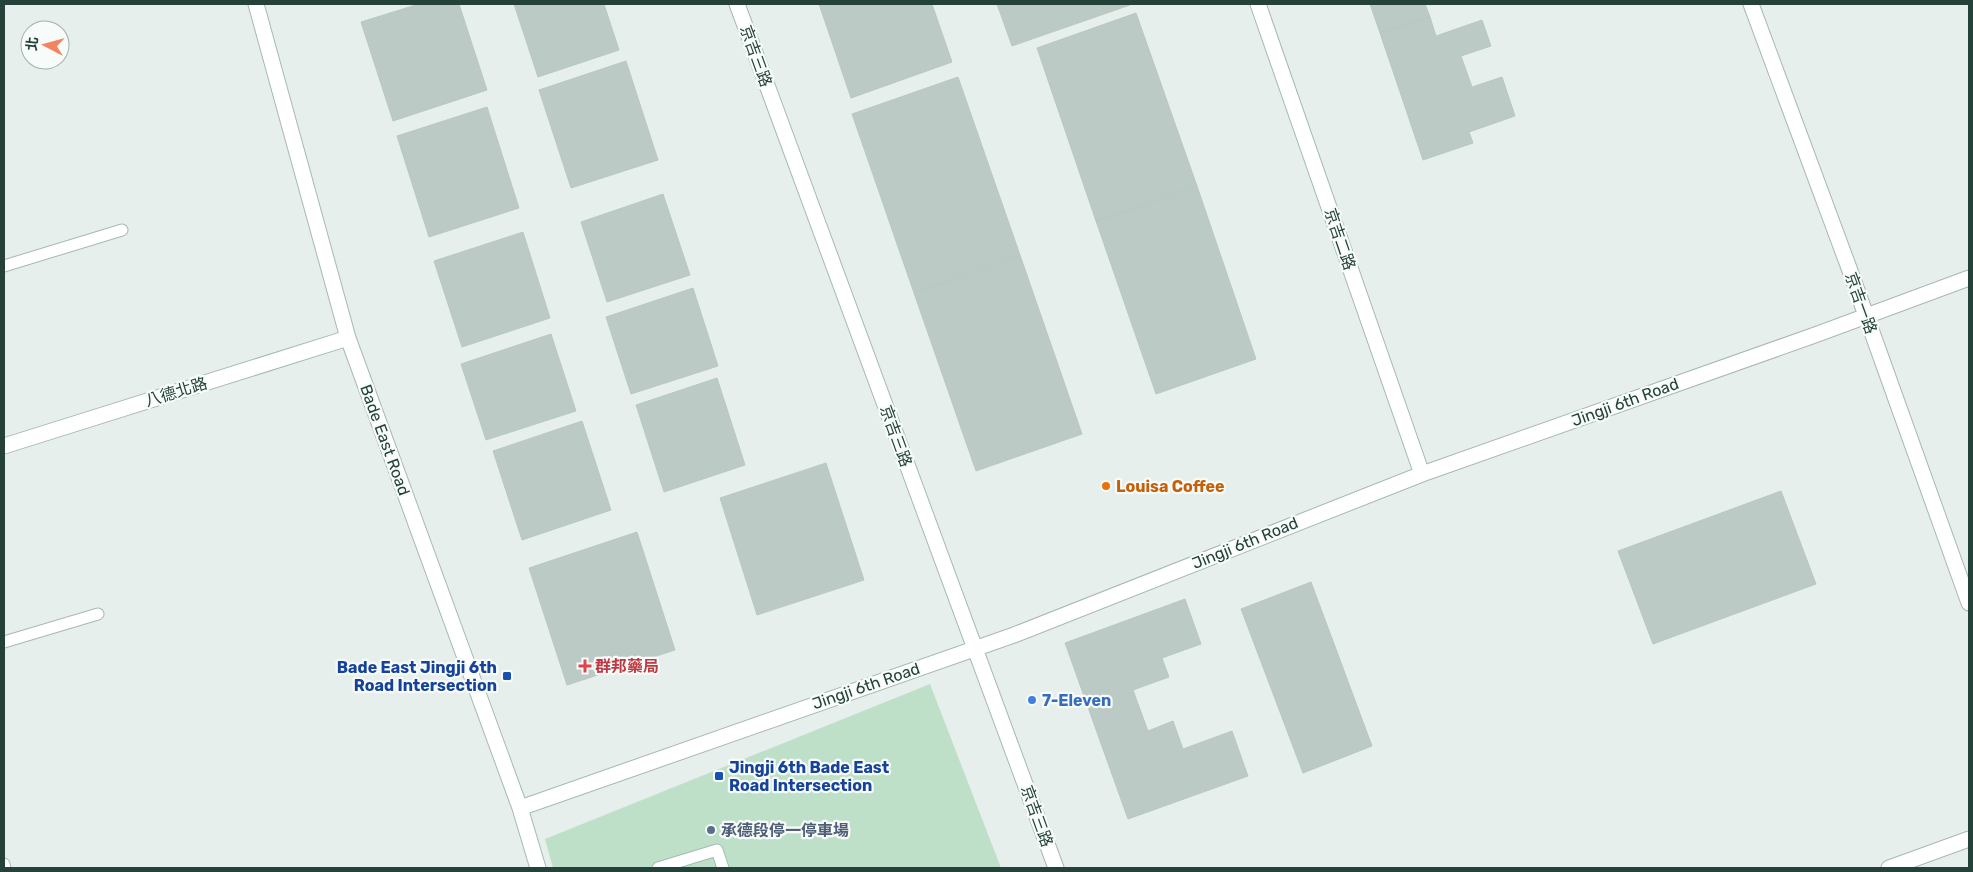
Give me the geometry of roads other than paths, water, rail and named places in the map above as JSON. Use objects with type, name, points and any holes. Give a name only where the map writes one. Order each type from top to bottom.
[{"type":"street","name":"Bade East Road","points":[[256,4],[348,338],[520,808],[538,868]]},
{"type":"street","name":"京吉三路","points":[[737,4],[1056,868]]},
{"type":"street","name":"京吉二路","points":[[1258,4],[1422,474]]},
{"type":"street","name":"京吉一路","points":[[1751,4],[1969,602]]},
{"type":"street","name":"Jingji 6th Road","points":[[520,808],[974,647],[1014,635],[1422,474],[1969,278]]},
{"type":"street","name":"八德北路","points":[[4,446],[348,338]]},
{"type":"street","points":[[1889,868],[1969,839]]},
{"type":"lane","points":[[4,266],[122,230]]},
{"type":"lane","points":[[4,642],[98,614]]},
{"type":"lane","points":[[658,868],[718,850],[723,868]]},
{"type":"lane","points":[[4,864],[5,868]]},
{"type":"place","name":"Louisa Coffee","points":[[1106,486]]},
{"type":"place","name":"群邦藥局","points":[[585,666]]},
{"type":"place","name":"Bade East Jingji 6th Road Intersection","points":[[507,676]]},
{"type":"place","name":"7-Eleven","points":[[1032,700]]},
{"type":"place","name":"Jingji 6th Bade East Road Intersection","points":[[719,776]]},
{"type":"place","name":"承德段停一停車場","points":[[711,830]]}]
